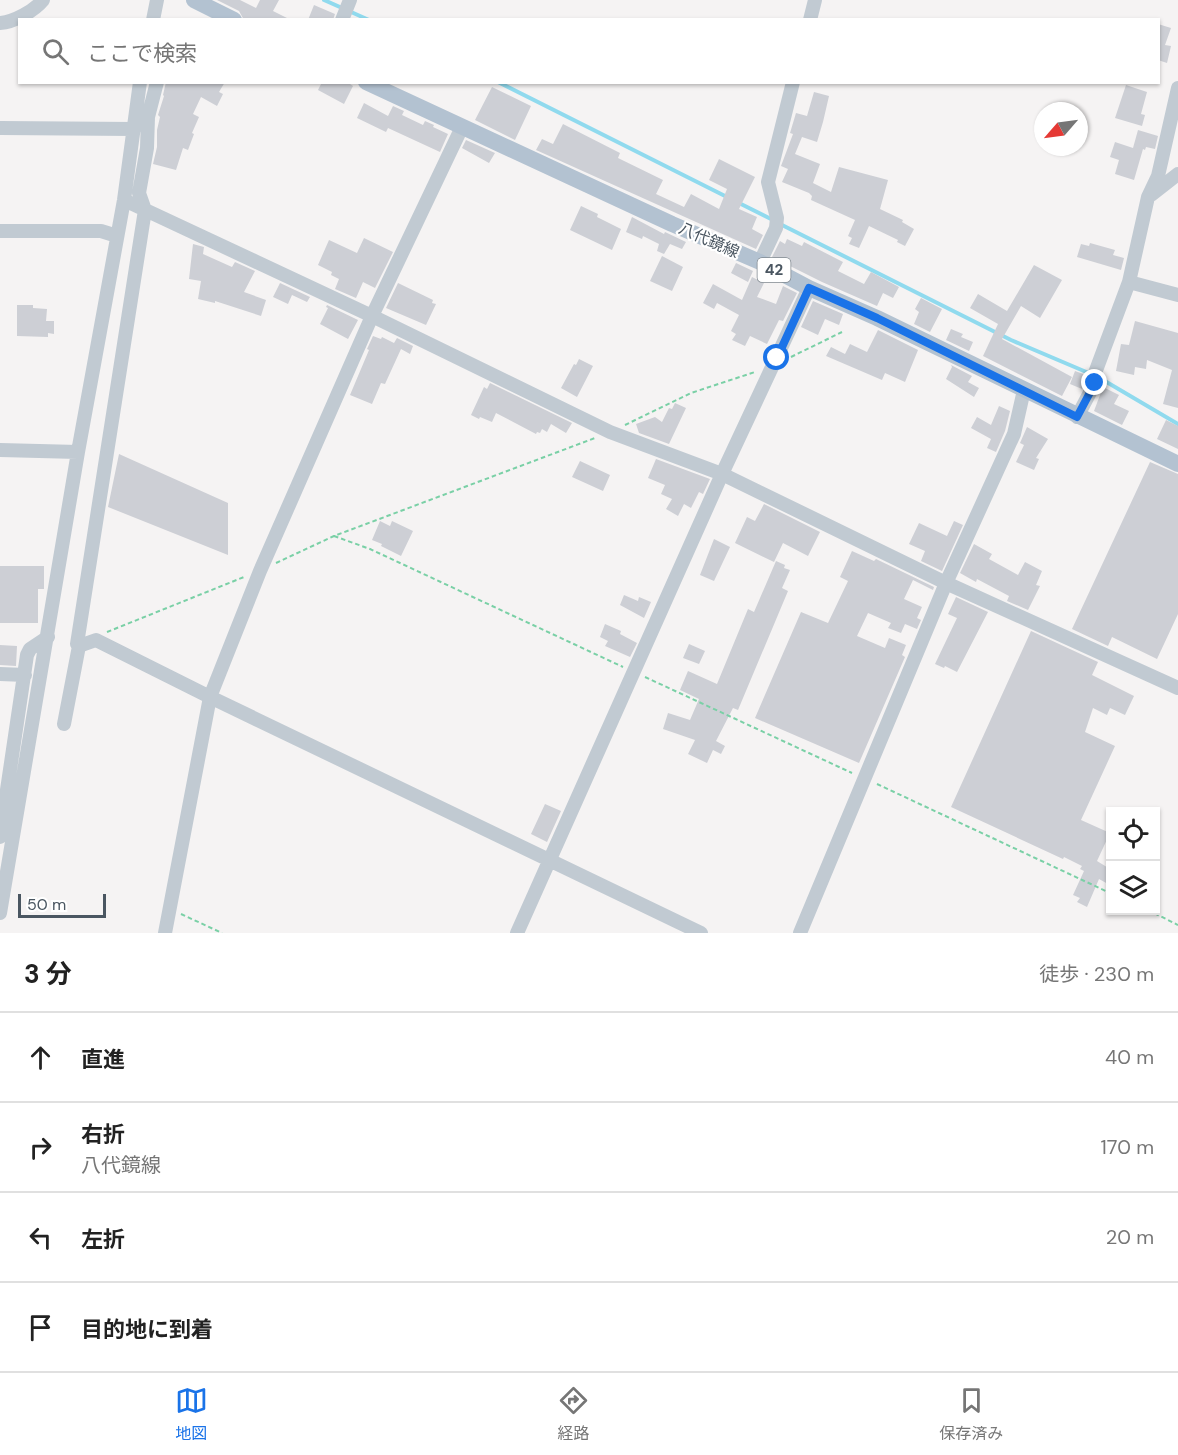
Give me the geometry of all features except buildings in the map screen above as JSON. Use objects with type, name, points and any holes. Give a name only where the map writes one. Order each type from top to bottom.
[{"type":"main road","points":[[194,0],[230,18]]},
{"type":"main road","name":"八代鏡線","points":[[370,84],[760,262],[809,288],[877,318],[1178,464]]},
{"type":"street","points":[[0,23],[22,15],[39,5],[42,0]]},
{"type":"street","points":[[153,18],[157,0]]},
{"type":"street","points":[[810,18],[814,0]]},
{"type":"street","points":[[760,262],[776,223],[768,182],[792,84]]},
{"type":"street","points":[[0,912],[78,453],[124,200],[140,87],[156,89],[148,117],[147,148],[139,193],[145,210],[77,644]]},
{"type":"street","points":[[1077,417],[1095,378],[1129,282],[1148,197],[1158,176],[1178,88]]},
{"type":"street","points":[[165,933],[210,697],[260,571],[372,316],[462,127]]},
{"type":"street","points":[[0,128],[134,129]]},
{"type":"street","points":[[132,145],[147,148]]},
{"type":"street","points":[[1148,197],[1178,174]]},
{"type":"street","points":[[124,200],[372,316],[610,432],[722,474],[946,583],[1178,688]]},
{"type":"street","points":[[0,231],[101,231],[117,236]]},
{"type":"street","points":[[1129,282],[1178,295]]},
{"type":"street","points":[[517,933],[722,474],[809,288]]},
{"type":"street","points":[[800,933],[946,583],[1014,434],[1024,390]]},
{"type":"street","points":[[0,450],[78,453]]},
{"type":"street","points":[[0,837],[30,649],[48,637]]},
{"type":"street","points":[[64,723],[79,646],[96,640],[700,933]]},
{"type":"street","points":[[0,674],[25,675]]},
{"type":"path","points":[[99,635],[260,571],[334,536],[610,432],[691,393],[773,366],[842,332]]},
{"type":"path","points":[[334,536],[370,549],[1106,891]]},
{"type":"path","points":[[169,908],[222,933]]},
{"type":"path","points":[[1158,915],[1178,925]]},
{"type":"waterway","points":[[324,0],[364,18]]},
{"type":"waterway","points":[[502,84],[727,197]]},
{"type":"waterway","points":[[737,202],[773,220]]},
{"type":"waterway","points":[[780,224],[1011,340],[1091,374]]},
{"type":"waterway","points":[[1098,377],[1178,424]]},
{"type":"route","points":[[777,358],[809,288],[1002,378],[1077,417],[1095,383]]}]
